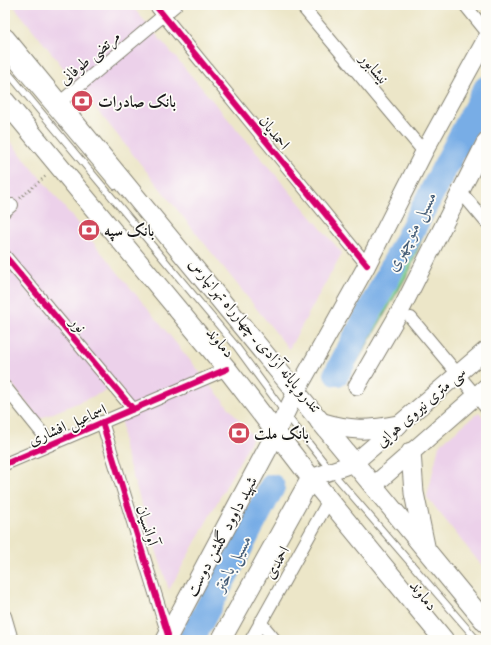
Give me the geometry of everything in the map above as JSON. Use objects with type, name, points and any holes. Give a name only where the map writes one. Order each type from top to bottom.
[{"type":"main road","name":"دماوند","points":[[5,38],[294,402],[320,422],[351,464],[373,486],[427,551],[484,626]]},
{"type":"main road","points":[[276,433],[367,265],[424,152],[486,39]]},
{"type":"main road","name":"دماوند","points":[[5,102],[227,369],[311,478],[444,640]]},
{"type":"main road","points":[[357,386],[406,313],[460,191],[486,141]]},
{"type":"main road","name":"سی متری نیروی هوایی","points":[[351,464],[486,350]]},
{"type":"main road","name":"سی متری نیروی هوایی","points":[[373,486],[411,452],[483,397]]},
{"type":"main road","points":[[320,422],[342,428],[359,429],[377,429],[398,425]]},
{"type":"main road","name":"شهید داوود گلشن دوست","points":[[167,638],[276,433]]},
{"type":"main road","points":[[411,452],[414,493],[427,551]]},
{"type":"main road","points":[[221,640],[311,478],[351,464]]},
{"type":"street","name":"احمدیان","points":[[155,5],[367,265]]},
{"type":"street","name":"مرتضی طوفانی","points":[[58,103],[176,5]]},
{"type":"street","name":"نیشابور","points":[[300,5],[424,152]]},
{"type":"street","points":[[465,5],[486,31]]},
{"type":"street","points":[[460,191],[486,222]]},
{"type":"street","name":"نور","points":[[5,256],[133,409]]},
{"type":"street","points":[[406,313],[458,374],[483,397]]},
{"type":"street","name":"اسماعیل افشاری","points":[[5,464],[227,369]]},
{"type":"street","points":[[5,387],[52,444]]},
{"type":"street","name":"آوانسیان","points":[[102,422],[167,638]]},
{"type":"street","name":"احمدی","points":[[251,640],[329,500]]},
{"type":"street","points":[[5,616],[12,640]]},
{"type":"street","points":[[260,622],[276,640]]},
{"type":"lane","points":[[5,55],[118,190]]},
{"type":"lane","points":[[5,69],[236,346],[294,402],[331,471],[477,640]]},
{"type":"lane","name":"تندرو پایانه آزادی ـ چهارراه تهرانپارس","points":[[294,402],[351,464],[484,626]]},
{"type":"path","points":[[9,208],[58,166]]},
{"type":"shaded area","points":[[13,5],[131,5],[342,253],[289,349]]},
{"type":"shaded area","points":[[5,135],[253,437],[169,590],[123,446],[120,385],[39,419],[5,375]]},
{"type":"shaded area","points":[[479,412],[486,421],[486,571],[427,497],[439,445]]},
{"type":"green space","points":[[410,210],[429,220],[410,270],[345,383],[327,368]]},
{"type":"waterway","name":"مسیل منوچهری","points":[[337,373],[486,89]]},
{"type":"waterway","name":"مسیل باختر","points":[[191,640],[272,487]]},
{"type":"cycle path","points":[[155,5],[367,265]]},
{"type":"cycle path","points":[[5,256],[133,409]]},
{"type":"cycle path","points":[[5,464],[227,369]]},
{"type":"cycle path","points":[[102,422],[168,635]]},
{"type":"place","name":"بانک صادرات","points":[[82,101]]},
{"type":"place","name":"بانک سپه","points":[[89,230]]},
{"type":"place","name":"بانک ملت","points":[[239,433]]}]
